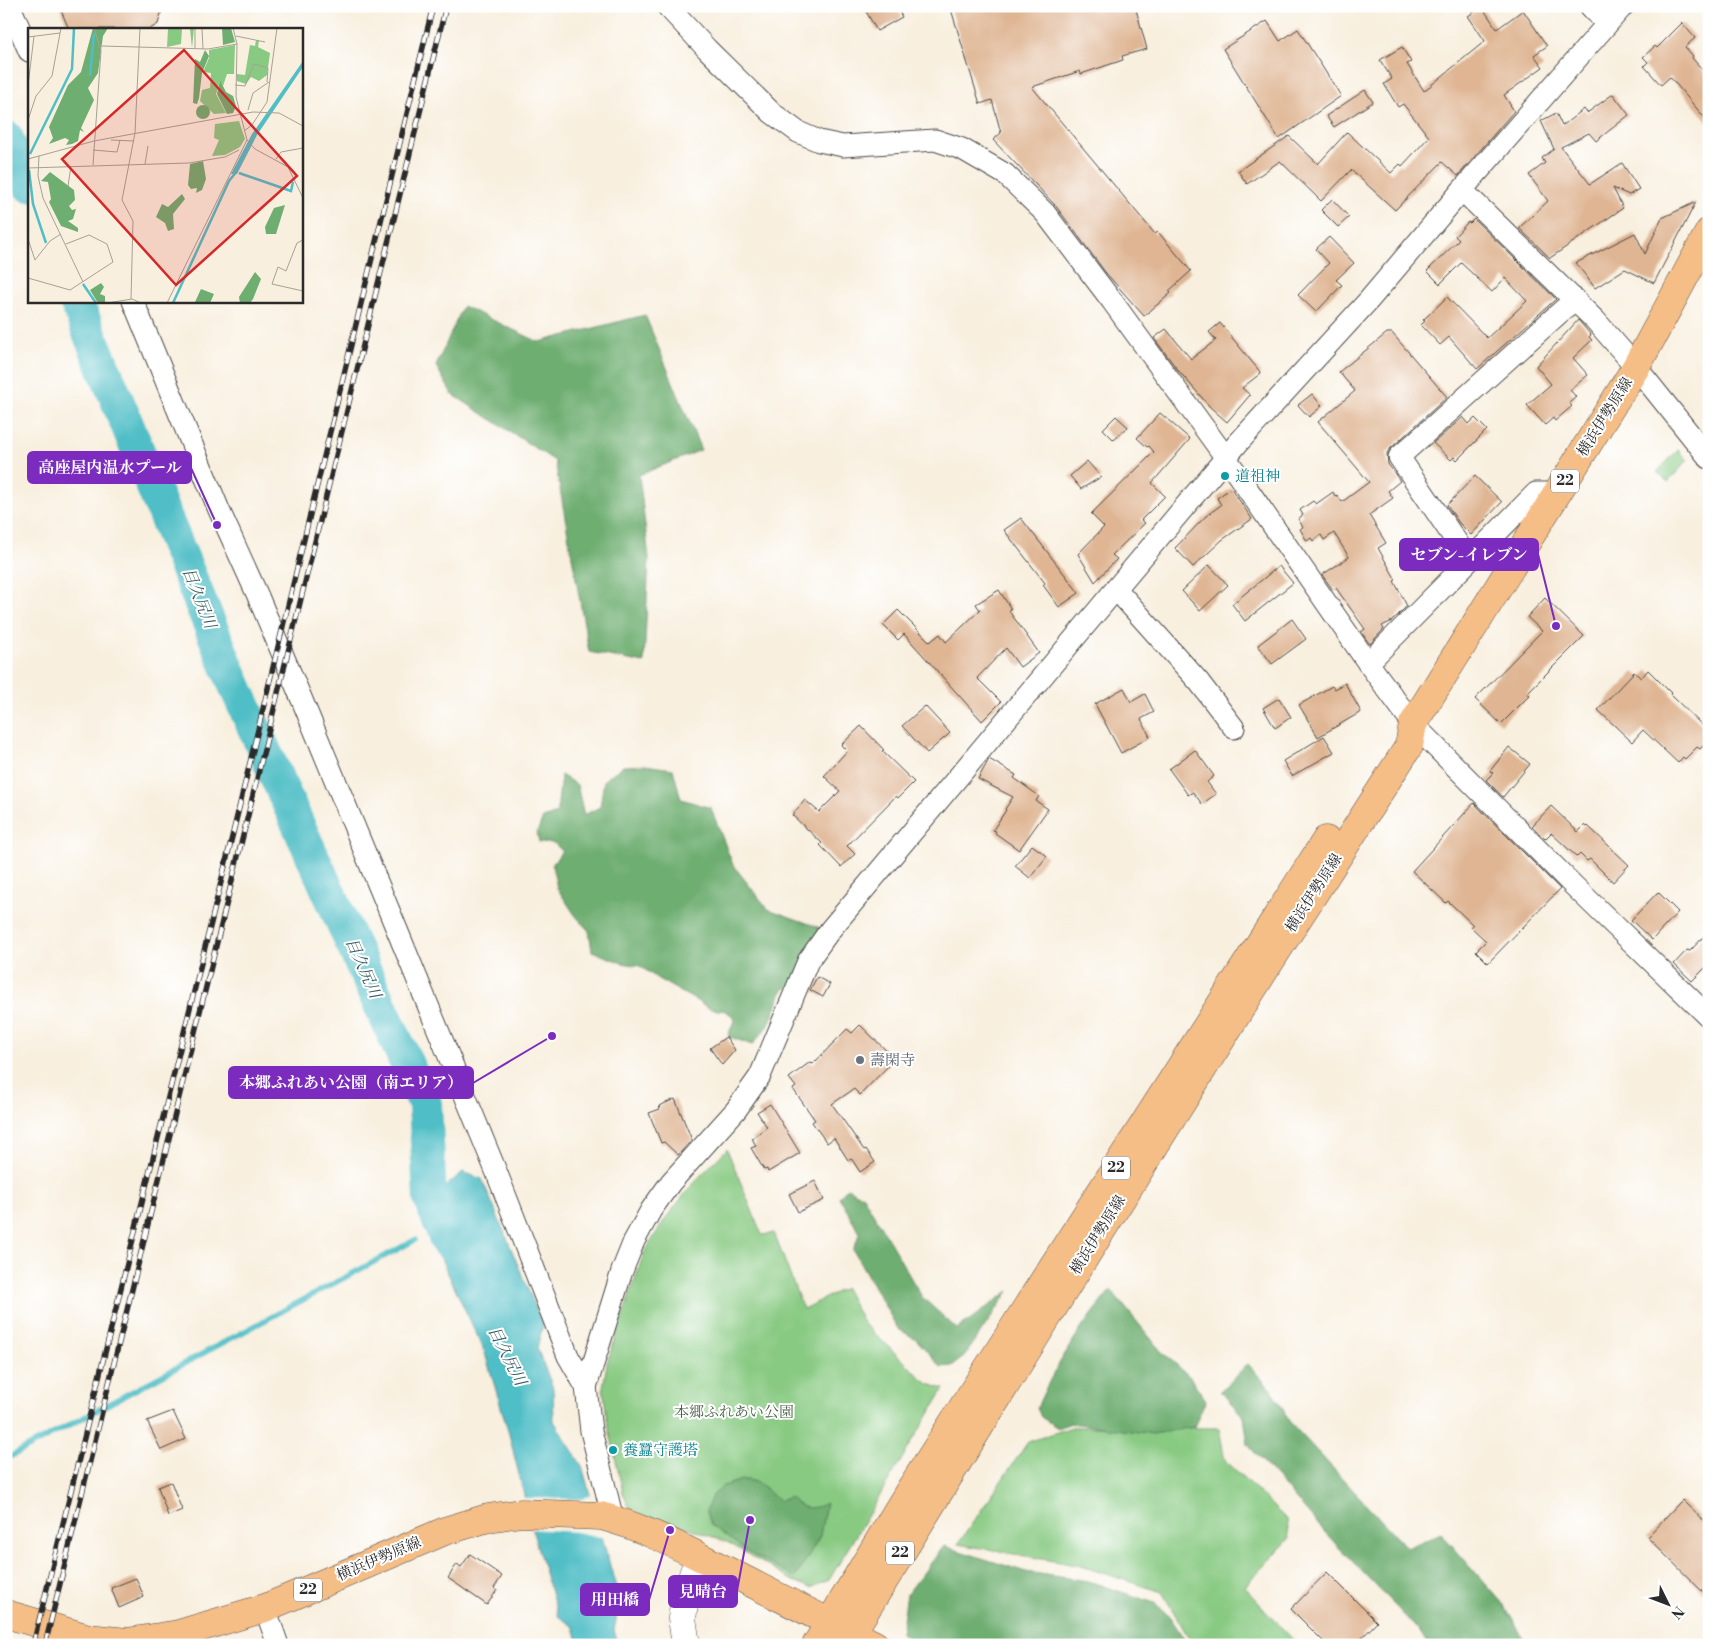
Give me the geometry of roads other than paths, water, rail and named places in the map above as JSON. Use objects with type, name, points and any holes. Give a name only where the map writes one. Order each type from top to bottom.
[{"type":"main road","name":"横浜伊勢原線","points":[[6,1614],[88,1638],[128,1642],[179,1634],[265,1608],[445,1531],[488,1518],[521,1513],[601,1516],[647,1532],[699,1557],[843,1638],[871,1600],[1264,971],[1409,746],[1413,724],[1636,367],[1709,232]]},
{"type":"street","points":[[10,6],[28,49]]},
{"type":"street","points":[[667,6],[707,49],[772,112],[798,132],[820,141],[843,146],[935,140],[962,149],[1005,174],[1045,213],[1112,301],[1226,458],[1368,663],[1413,724],[1573,885],[1709,1017]]},
{"type":"street","points":[[1590,6],[1607,24]]},
{"type":"street","points":[[586,1387],[622,1271],[634,1241],[651,1210],[671,1182],[736,1110],[760,1076],[808,961],[830,930],[1226,458],[1369,300],[1462,190],[1623,6]]},
{"type":"street","points":[[1462,190],[1575,299],[1636,367],[1709,458]]},
{"type":"street","points":[[1469,560],[1399,457],[1575,299]]},
{"type":"street","points":[[132,302],[392,916],[496,1171],[568,1356],[586,1387],[591,1431],[611,1519]]},
{"type":"street","points":[[1368,663],[1536,493],[1558,493]]},
{"type":"street","points":[[1116,589],[1199,682],[1234,728]]},
{"type":"street","points":[[686,1645],[682,1618],[683,1608],[699,1557]]},
{"type":"street","points":[[265,1608],[278,1645]]},
{"type":"water","points":[[463,1172],[482,1179],[543,1325],[537,1348],[553,1388],[554,1421],[582,1466],[620,1601],[614,1630],[618,1645],[579,1645],[574,1627],[558,1616],[534,1536],[509,1434],[484,1350],[421,1216],[430,1199]]},
{"type":"waterway","name":"目久尻川","points":[[6,137],[28,183]]},
{"type":"waterway","name":"目久尻川","points":[[76,302],[236,688],[425,1104],[430,1199],[447,1242]]},
{"type":"waterway","points":[[6,1459],[415,1240]]},
{"type":"railway","points":[[33,1645],[224,870],[433,6]]},
{"type":"railway","points":[[45,1645],[446,6]]},
{"type":"place","name":"道祖神","points":[[1225,476]]},
{"type":"place","name":"高座屋内温水プール","points":[[217,525]]},
{"type":"place","name":"セブン-イレブン","points":[[1556,626]]},
{"type":"place","name":"本郷ふれあい公園（南エリア）","points":[[552,1036]]},
{"type":"place","name":"壽閑寺","points":[[860,1060]]},
{"type":"place","name":"養蠶守護塔","points":[[613,1450]]},
{"type":"place","name":"見晴台","points":[[750,1520]]},
{"type":"place","name":"用田橋","points":[[670,1530]]},
{"type":"park label","name":"本郷ふれあい公園","points":[[734,1412]]}]
